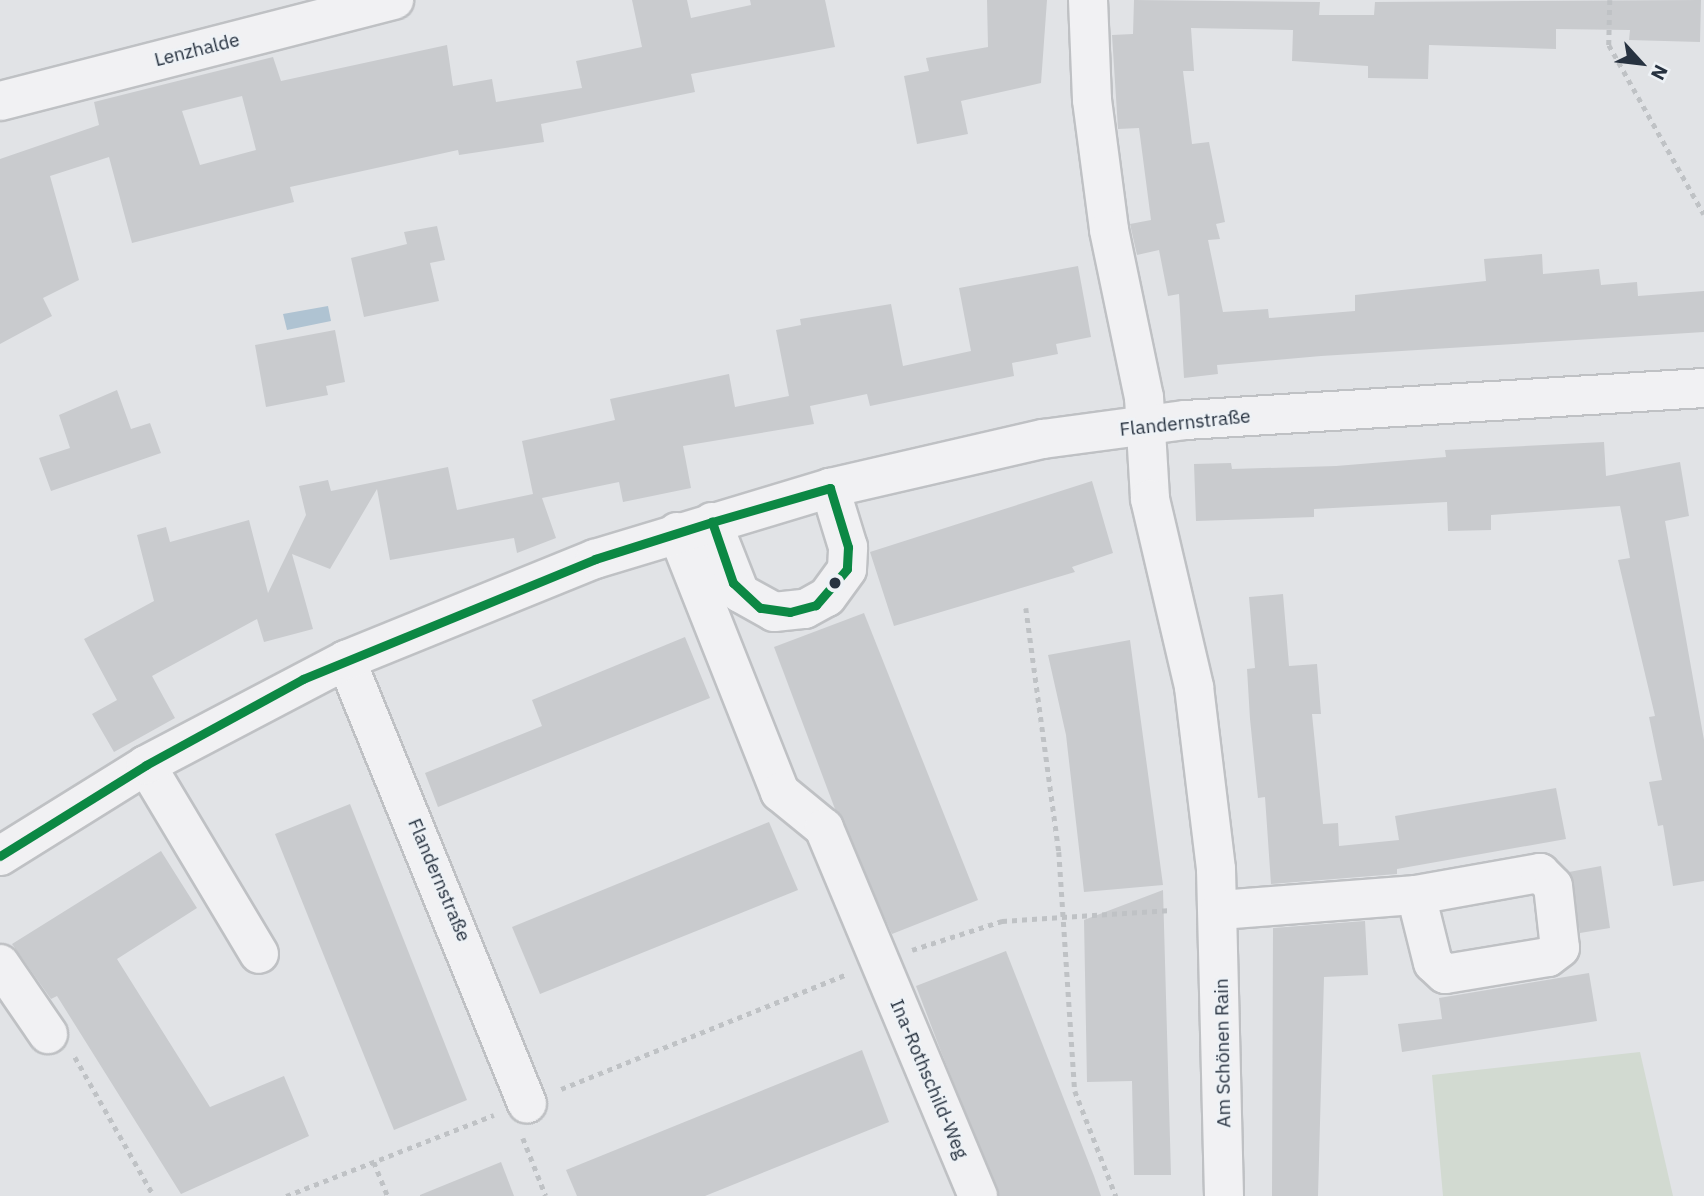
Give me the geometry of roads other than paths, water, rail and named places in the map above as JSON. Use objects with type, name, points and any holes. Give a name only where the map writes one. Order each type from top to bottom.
[{"type":"street","name":"Lenzhalde","points":[[0,101],[394,0]]},
{"type":"street","name":"Am Schönen Rain","points":[[1088,0],[1100,169],[1145,425],[1150,499],[1194,687],[1220,910],[1224,1196]]},
{"type":"street","name":"Flandernstraße","points":[[0,856],[146,765],[345,660],[517,588],[694,527],[830,488],[1043,439],[1145,425],[1704,388]]},
{"type":"street","points":[[694,527],[740,593],[774,612],[805,609],[827,597],[847,569],[848,547],[830,488]]},
{"type":"street","name":"Ina-Rothschild-Weg","points":[[694,527],[780,792],[824,828],[978,1196]]},
{"type":"street","name":"Flandernstraße","points":[[345,660],[519,1106]]},
{"type":"street","points":[[146,765],[259,954]]},
{"type":"street","points":[[1220,910],[1416,895]]},
{"type":"street","points":[[0,964],[48,1034]]},
{"type":"water","points":[[328,306],[331,321],[287,330],[283,314]]}]
